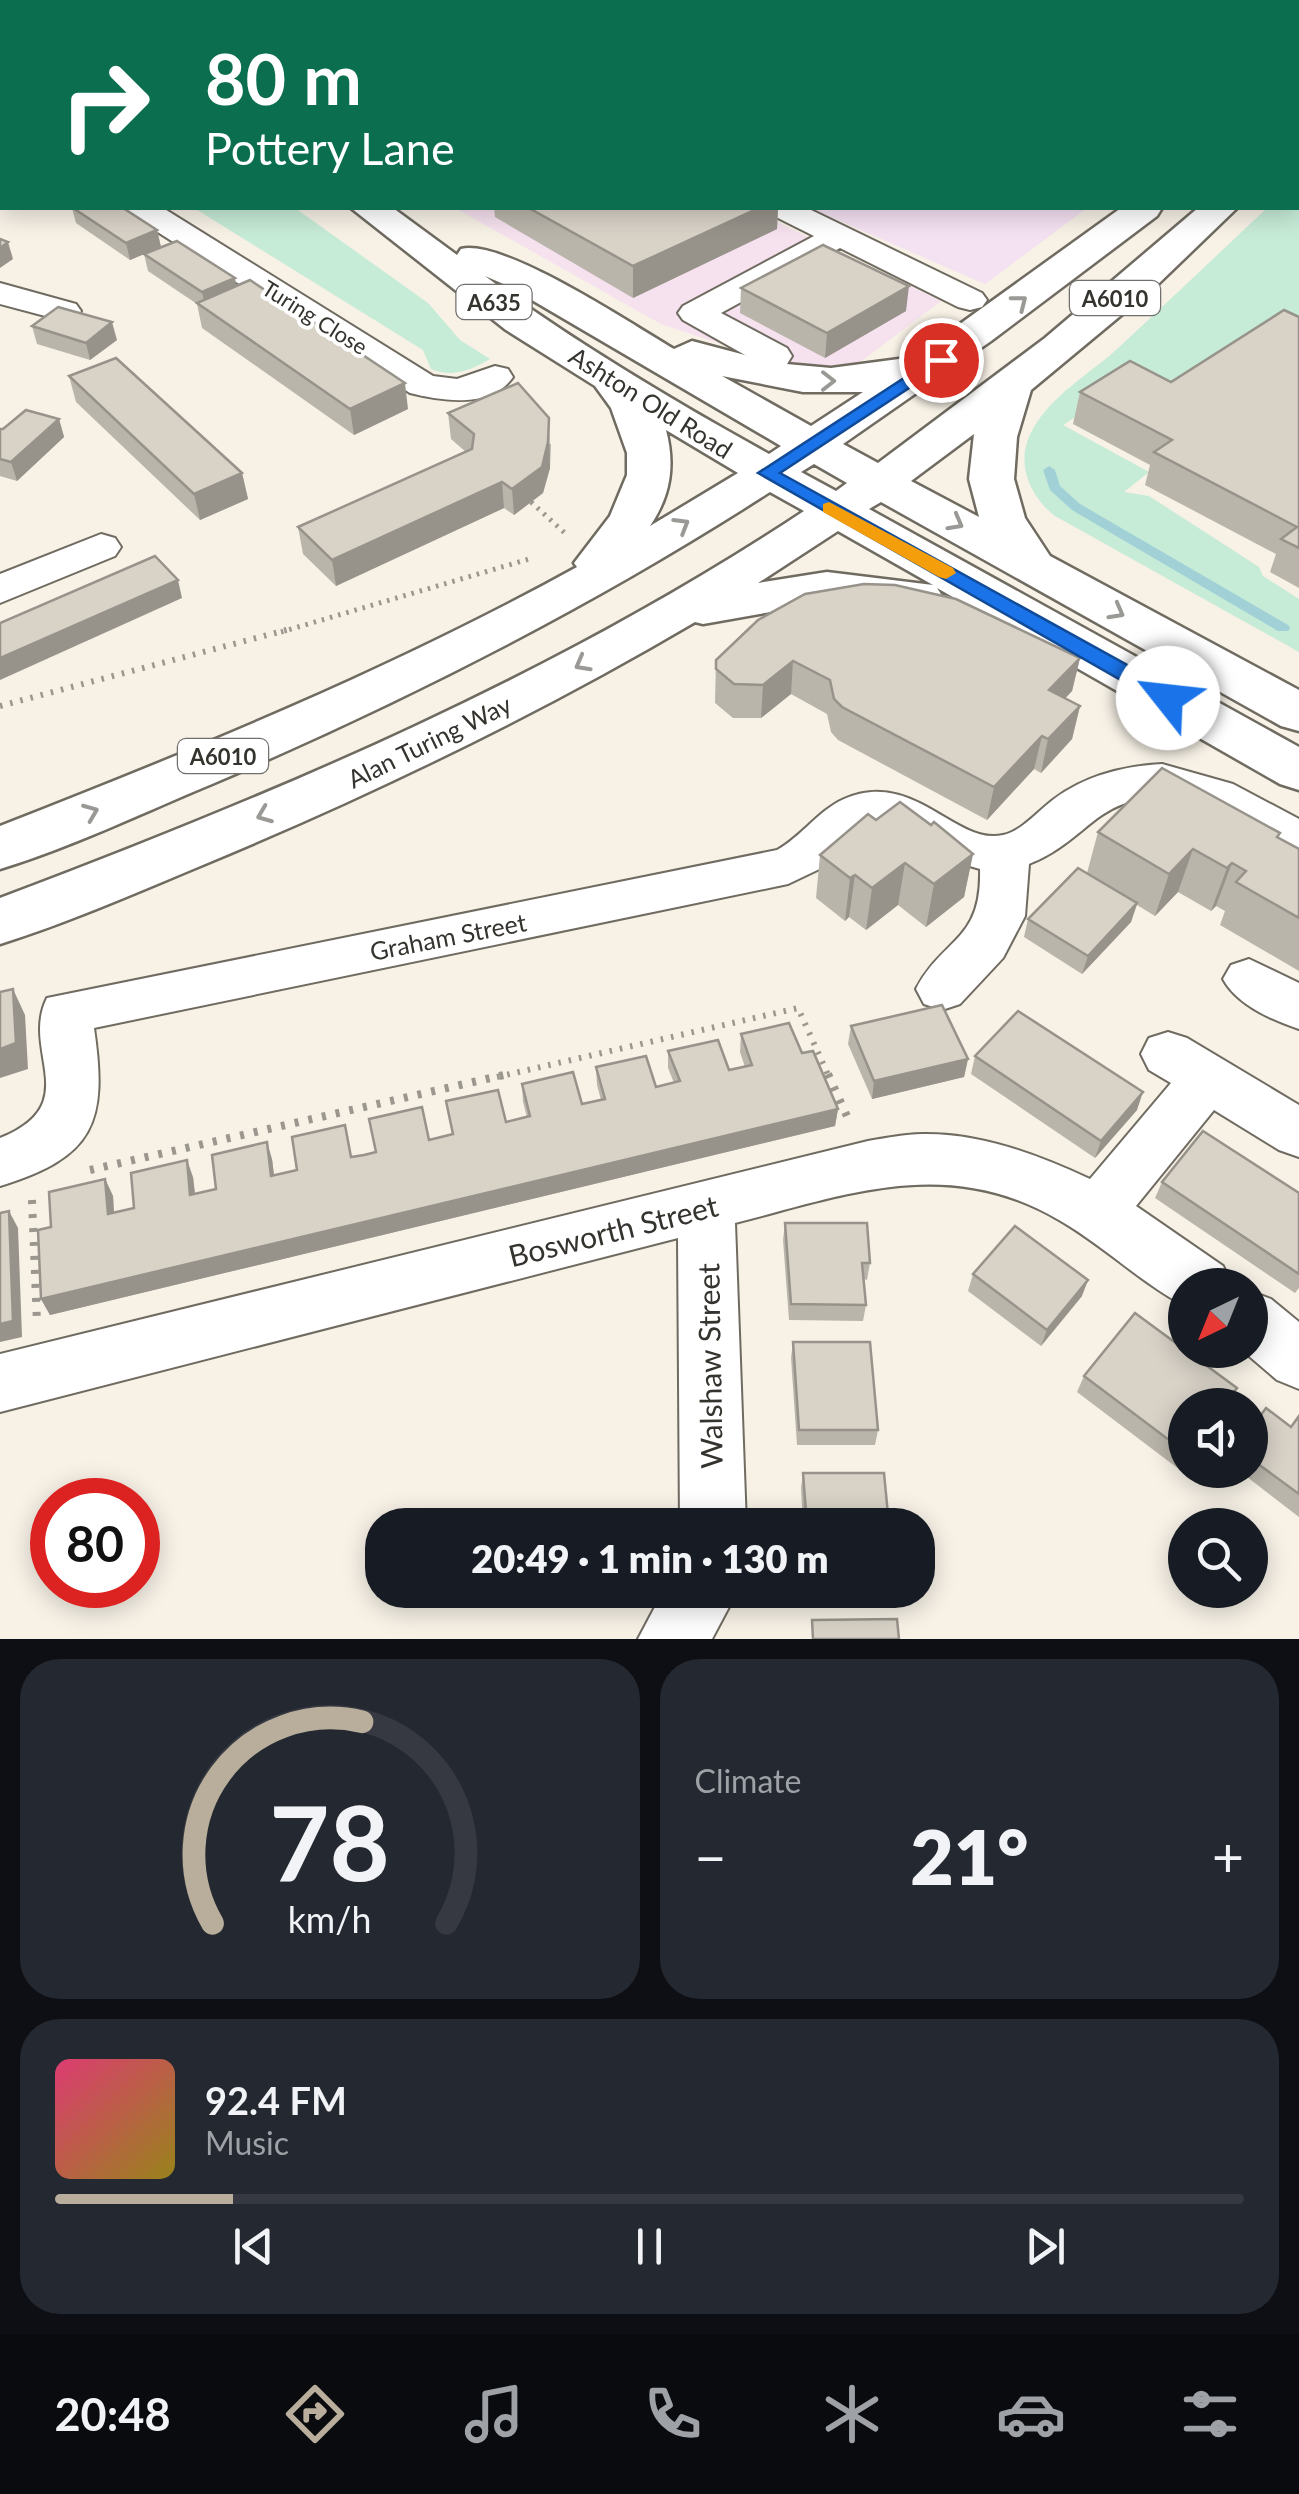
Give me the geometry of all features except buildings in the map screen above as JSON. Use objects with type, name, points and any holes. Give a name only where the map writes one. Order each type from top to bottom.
[{"type":"highway","name":"A6010","points":[[846,463],[941,360],[1141,210]]},
{"type":"highway","points":[[254,743],[334,734],[621,601],[801,492],[992,365],[1186,210]]},
{"type":"highway","name":"A6010","points":[[0,848],[254,743],[444,658],[572,565],[801,492],[846,463],[1011,387],[1217,210]]},
{"type":"highway","name":"Ashton Old Road","points":[[377,212],[522,278],[846,463],[1299,713]]},
{"type":"highway","name":"Ashton Old Road","points":[[377,212],[520,321],[610,378],[801,492],[1299,771]]},
{"type":"highway","points":[[599,322],[742,369],[804,380],[830,382],[891,376],[941,360]]},
{"type":"highway","points":[[572,565],[627,528],[649,488],[652,462],[647,439],[630,404],[610,378]]},
{"type":"highway","points":[[1011,387],[993,443],[992,497],[1005,529],[1032,564]]},
{"type":"highway","name":"Alan Turing Way","points":[[0,922],[354,778],[527,694],[668,617],[801,492]]},
{"type":"highway","points":[[668,617],[730,600],[844,586],[972,608],[1070,642]]},
{"type":"street","name":"Turing Close","points":[[145,210],[423,385],[460,391],[496,377]]},
{"type":"street","points":[[787,210],[970,300]]},
{"type":"street","points":[[774,356],[696,313],[840,236]]},
{"type":"street","points":[[0,293],[64,311]]},
{"type":"street","points":[[0,590],[101,547]]},
{"type":"street","points":[[942,989],[991,942],[1006,887],[1004,853],[1024,847],[1094,794],[1121,782],[1153,780],[1211,792],[1299,841]]},
{"type":"street","name":"Graham Street","points":[[15,1173],[59,1126],[74,1101],[66,1013],[758,874],[788,866],[824,844],[861,812],[890,810],[978,853],[1004,853]]},
{"type":"street","points":[[1249,979],[1299,1008]]},
{"type":"street","points":[[1098,1212],[1188,1066],[1299,1133]]},
{"type":"street","name":"Bosworth Street","points":[[20,1378],[868,1165],[926,1158],[986,1165],[1042,1180],[1098,1212],[1178,1268]]},
{"type":"street","name":"Walshaw Street","points":[[706,1206],[713,1508]]},
{"type":"street","points":[[1268,1334],[1299,1360]]},
{"type":"street","points":[[672,1639],[692,1608]]},
{"type":"path","points":[[531,502],[572,565]]},
{"type":"path","points":[[0,706],[298,627],[529,559]]},
{"type":"path","points":[[88,1171],[798,1008],[868,1165]]},
{"type":"path","points":[[15,1173],[20,1378]]},
{"type":"shaded area","points":[[459,210],[752,210],[941,301],[860,362],[796,369],[661,324]]},
{"type":"shaded area","points":[[815,210],[1084,210],[985,284]]},
{"type":"green space","points":[[197,210],[298,210],[428,303],[460,340],[490,359],[462,372],[447,373],[431,369],[423,350]]},
{"type":"green space","points":[[1265,210],[1299,210],[1299,351],[1161,412],[1118,390],[1063,425],[1149,472],[1124,492],[1149,496],[1259,567],[1263,576],[1299,599],[1299,652],[1055,516],[1038,498],[1025,465],[1027,441],[1033,429],[1071,386],[1116,350]]},
{"type":"waterway","points":[[1049,470],[1054,487],[1076,507],[1283,628]]},
{"type":"slow traffic","points":[[829,508],[946,573]]},
{"type":"route","points":[[941,360],[767,473],[1168,698]]}]
